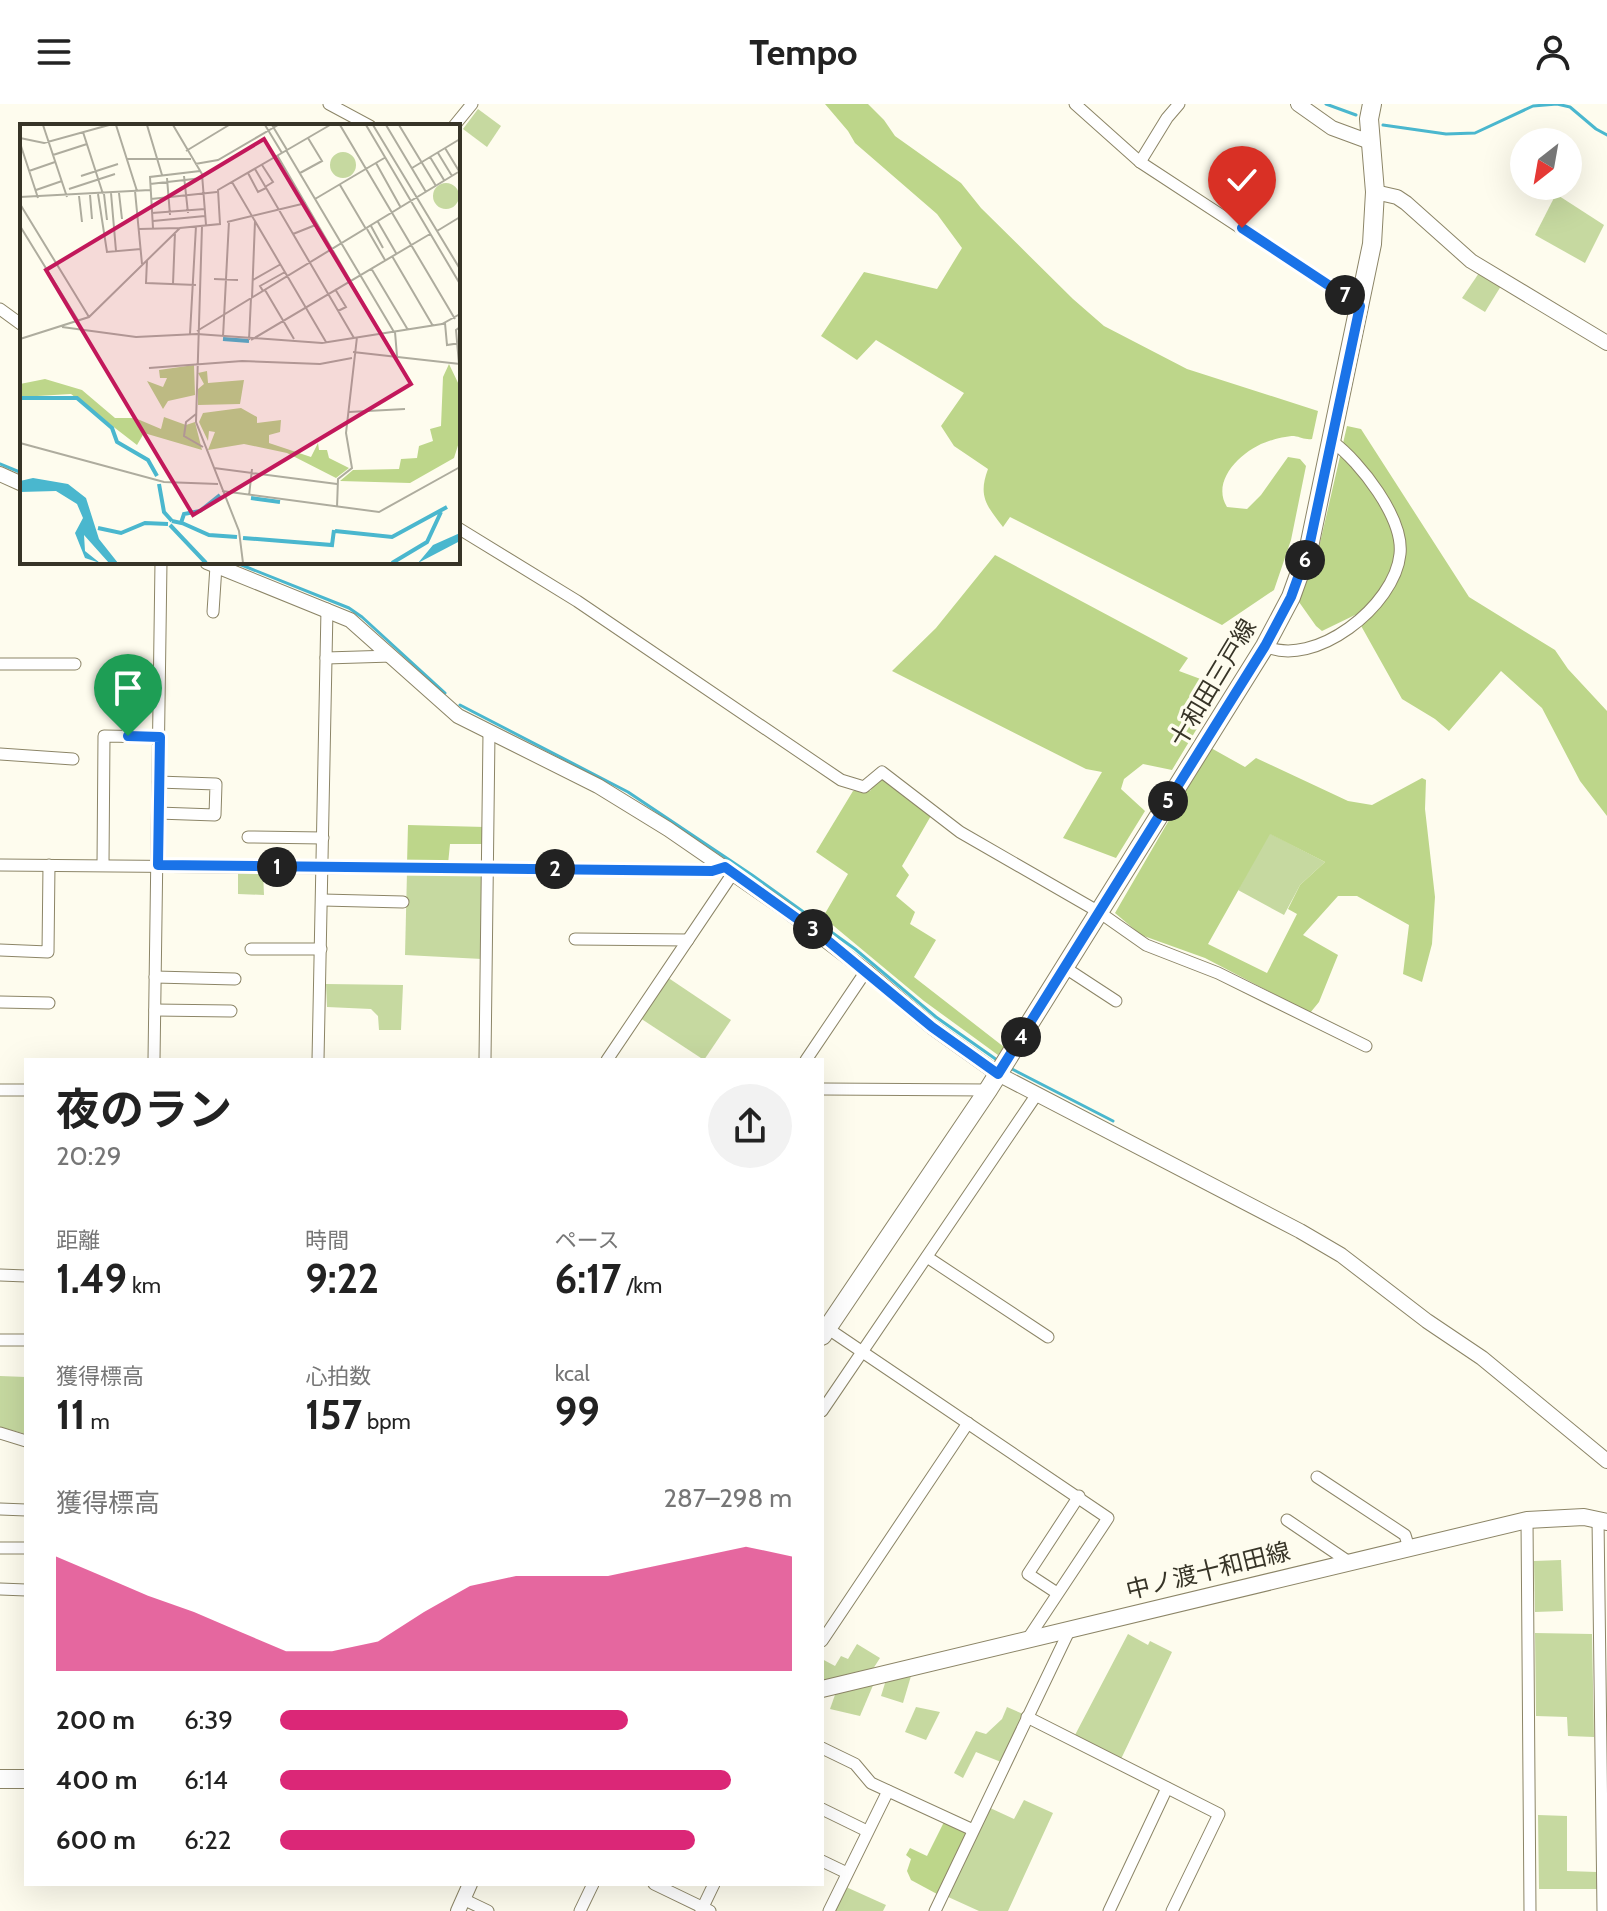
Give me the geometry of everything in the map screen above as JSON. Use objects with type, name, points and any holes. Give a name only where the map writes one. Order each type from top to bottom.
[{"type":"main road","name":"十和田三戸線","points":[[825,1332],[993,1082],[1265,646],[1291,597],[1309,547],[1372,244],[1375,192],[1370,142],[1372,104]]},
{"type":"main road","name":"中ノ渡十和田線","points":[[824,1689],[1527,1520],[1566,1517],[1602,1520]]},
{"type":"main road","points":[[0,1779],[24,1779]]},
{"type":"street","points":[[329,104],[366,124]]},
{"type":"street","points":[[456,124],[472,104]]},
{"type":"street","points":[[1075,104],[1140,162],[1360,306]]},
{"type":"street","points":[[1140,162],[1179,104]]},
{"type":"street","points":[[1298,104],[1332,128],[1370,142]]},
{"type":"street","points":[[1375,192],[1397,197],[1471,261],[1607,343]]},
{"type":"street","points":[[0,309],[20,324]]},
{"type":"street","points":[[1265,646],[1278,652],[1294,652],[1357,624],[1384,593],[1399,562],[1399,540],[1378,492],[1345,451],[1333,442]]},
{"type":"street","points":[[0,474],[20,483]]},
{"type":"street","points":[[460,529],[577,601],[841,780],[864,787],[882,772],[960,832],[1099,912],[1146,945],[1218,973],[1366,1046]]},
{"type":"street","points":[[154,1058],[161,564]]},
{"type":"street","points":[[213,612],[211,564],[327,609],[358,626],[448,708],[489,733],[620,799],[729,870],[866,971],[993,1082]]},
{"type":"street","points":[[318,1058],[327,609]]},
{"type":"street","points":[[326,658],[392,656]]},
{"type":"street","points":[[0,664],[75,664]]},
{"type":"street","points":[[485,1058],[489,733]]},
{"type":"street","points":[[103,865],[104,736],[160,737]]},
{"type":"street","points":[[0,754],[73,759]]},
{"type":"street","points":[[158,782],[216,784],[215,815],[158,813]]},
{"type":"street","points":[[248,837],[323,838]]},
{"type":"street","points":[[0,865],[729,870]]},
{"type":"street","points":[[0,950],[48,952],[49,865]]},
{"type":"street","points":[[608,1058],[688,940],[729,870]]},
{"type":"street","points":[[323,900],[403,902]]},
{"type":"street","points":[[575,939],[688,940]]},
{"type":"street","points":[[251,949],[321,949]]},
{"type":"street","points":[[1064,967],[1116,1001]]},
{"type":"street","points":[[807,1058],[866,971]]},
{"type":"street","points":[[155,977],[235,979]]},
{"type":"street","points":[[0,1002],[49,1003]]},
{"type":"street","points":[[155,1010],[231,1011]]},
{"type":"street","points":[[824,1089],[993,1082],[1037,1094],[1341,1255],[1427,1321],[1482,1358],[1607,1461]]},
{"type":"street","points":[[0,1090],[24,1090]]},
{"type":"street","points":[[824,1408],[1037,1094]]},
{"type":"street","points":[[927,1257],[1048,1337]]},
{"type":"street","points":[[0,1275],[24,1276]]},
{"type":"street","points":[[825,1332],[862,1352],[1108,1518],[1027,1640]]},
{"type":"street","points":[[0,1340],[24,1340]]},
{"type":"street","points":[[824,1638],[968,1423]]},
{"type":"street","points":[[0,1433],[24,1440]]},
{"type":"street","points":[[1317,1477],[1405,1535],[1409,1548]]},
{"type":"street","points":[[1057,1593],[1028,1574],[1079,1496]]},
{"type":"street","points":[[0,1509],[24,1510]]},
{"type":"street","points":[[1287,1520],[1349,1562]]},
{"type":"street","points":[[1527,1520],[1530,1911]]},
{"type":"street","points":[[1602,1520],[1603,1911]]},
{"type":"street","points":[[0,1548],[24,1548]]},
{"type":"street","points":[[0,1589],[24,1590]]},
{"type":"street","points":[[935,1911],[1070,1629]]},
{"type":"street","points":[[1027,1717],[1219,1814],[1172,1911]]},
{"type":"street","points":[[824,1749],[855,1764],[871,1783],[973,1830]]},
{"type":"street","points":[[1109,1911],[1167,1788]]},
{"type":"street","points":[[829,1911],[888,1791]]},
{"type":"street","points":[[824,1810],[867,1831]]},
{"type":"street","points":[[824,1862],[847,1873]]},
{"type":"street","points":[[469,1886],[460,1905],[488,1911]]},
{"type":"street","points":[[580,1911],[592,1886]]},
{"type":"street","points":[[658,1886],[705,1910],[713,1886]]},
{"type":"green space","points":[[825,104],[868,104],[895,136],[961,183],[981,208],[1104,326],[1187,369],[1318,411],[1312,439],[1291,436],[1259,445],[1232,467],[1223,486],[1227,507],[1247,509],[1288,457],[1300,459],[1306,466],[1291,540],[1274,590],[1222,625],[1010,517],[1003,527],[985,500],[988,469],[954,446],[941,426],[964,393],[876,340],[857,360],[821,336],[864,272],[937,289],[962,248],[937,214],[855,143]]},
{"type":"green space","points":[[478,109],[501,126],[487,147],[463,129]]},
{"type":"green space","points":[[1553,200],[1565,200],[1604,225],[1585,263],[1535,235]]},
{"type":"green space","points":[[1479,273],[1501,286],[1485,312],[1462,298]]},
{"type":"green space","points":[[1347,426],[1361,429],[1469,597],[1555,650],[1568,669],[1607,711],[1607,816],[1580,781],[1542,708],[1501,671],[1449,731],[1402,699],[1355,615],[1322,631],[1299,602],[1320,543]]},
{"type":"green space","points":[[995,555],[1188,658],[1179,671],[1222,687],[1172,770],[1143,764],[1124,779],[1121,789],[1145,811],[1116,858],[1063,838],[1102,772],[1086,769],[892,671],[936,628]]},
{"type":"green space","points":[[1211,748],[1245,767],[1256,758],[1348,801],[1372,805],[1422,778],[1426,780],[1425,809],[1435,897],[1432,944],[1422,982],[1403,974],[1409,925],[1357,896],[1338,896],[1303,935],[1338,955],[1319,1002],[1310,1013],[1205,958],[1141,935],[1115,913]],"holes":[[[1270,834],[1325,862],[1300,885],[1288,909],[1297,914],[1267,973],[1208,944]]]},
{"type":"green space","points":[[881,777],[932,814],[902,866],[909,875],[896,896],[915,912],[910,924],[936,940],[914,977],[1004,1047],[998,1055],[924,1001],[823,917],[848,874],[816,852],[853,791],[870,791]]},
{"type":"green space","points":[[408,825],[485,827],[485,844],[450,844],[448,864],[407,864]]},
{"type":"green space","points":[[1269,833],[1325,862],[1300,885],[1284,915],[1238,890]]},
{"type":"green space","points":[[238,871],[263,871],[264,895],[238,894]]},
{"type":"green space","points":[[407,872],[482,873],[482,959],[405,955]]},
{"type":"green space","points":[[667,977],[731,1020],[705,1058],[701,1058],[640,1018]]},
{"type":"green space","points":[[326,984],[403,985],[401,1030],[379,1030],[378,1016],[371,1009],[327,1007]]},
{"type":"green space","points":[[0,1376],[24,1377],[24,1433],[0,1427]]},
{"type":"green space","points":[[1561,1560],[1563,1611],[1535,1612],[1534,1561]]},
{"type":"green space","points":[[1535,1633],[1592,1634],[1594,1737],[1568,1736],[1567,1717],[1536,1716]]},
{"type":"green space","points":[[1128,1634],[1148,1645],[1150,1641],[1172,1652],[1121,1759],[1075,1735]]},
{"type":"green space","points":[[857,1644],[880,1658],[871,1672],[824,1683],[824,1660],[835,1666],[841,1656],[848,1659]]},
{"type":"green space","points":[[911,1676],[903,1703],[881,1696],[886,1680]]},
{"type":"green space","points":[[874,1683],[860,1716],[830,1709],[836,1692]]},
{"type":"green space","points":[[916,1707],[940,1712],[926,1740],[905,1732]]},
{"type":"green space","points":[[1007,1707],[1023,1714],[1001,1762],[976,1752],[963,1778],[954,1773],[976,1731],[986,1734],[1002,1719]]},
{"type":"green space","points":[[1024,1800],[1053,1813],[1008,1911],[979,1911],[946,1896],[988,1807],[1014,1819]]},
{"type":"green space","points":[[1538,1815],[1567,1816],[1567,1871],[1597,1872],[1597,1889],[1539,1889]]},
{"type":"green space","points":[[944,1822],[967,1832],[937,1894],[911,1880],[907,1871],[911,1859],[906,1855],[910,1848],[927,1856]]},
{"type":"green space","points":[[846,1887],[886,1905],[883,1911],[835,1911]]},
{"type":"waterway","points":[[1326,104],[1356,115]]},
{"type":"waterway","points":[[1383,125],[1446,134],[1475,133],[1533,106],[1557,104],[1570,107],[1607,135]]},
{"type":"waterway","points":[[0,464],[20,472]]},
{"type":"waterway","points":[[239,564],[349,608],[445,693]]},
{"type":"waterway","points":[[460,705],[628,792],[855,949],[936,1017],[997,1060]]},
{"type":"waterway","points":[[1010,1068],[1113,1121]]},
{"type":"route","points":[[128,736],[160,737],[158,865],[712,871],[725,867],[827,940],[932,1027],[998,1074],[1265,646],[1291,597],[1309,547],[1360,306],[1242,228]]}]
